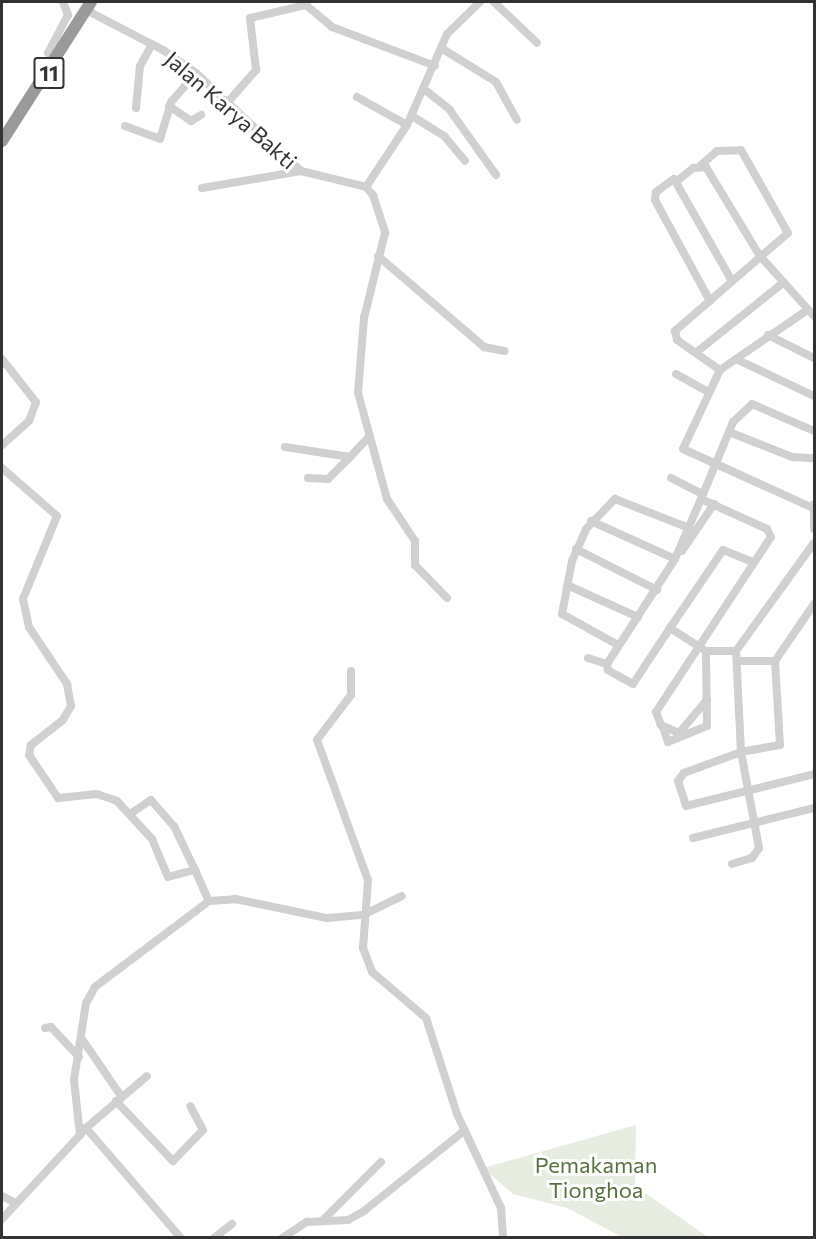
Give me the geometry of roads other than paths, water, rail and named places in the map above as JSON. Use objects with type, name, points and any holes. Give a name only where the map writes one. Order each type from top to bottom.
[{"type":"highway","name":"11","points":[[2,141],[57,61],[90,6]]},
{"type":"street","points":[[57,61],[48,53],[68,15],[63,2]]},
{"type":"street","points":[[447,598],[421,575],[414,561],[415,541],[387,499],[368,438],[357,370],[385,220],[366,188],[412,116],[450,31],[480,2]]},
{"type":"street","points":[[494,2],[537,43]]},
{"type":"street","points":[[228,102],[257,68],[250,18],[306,5],[332,27],[435,66]]},
{"type":"street","name":"Jalan Karya Bakti","points":[[90,6],[196,73],[301,171],[366,188]]},
{"type":"street","points":[[136,108],[140,66],[152,44]]},
{"type":"street","points":[[441,48],[496,82],[517,120]]},
{"type":"street","points":[[125,126],[160,139],[169,106],[196,73]]},
{"type":"street","points":[[425,90],[449,109],[496,175]]},
{"type":"street","points":[[357,97],[407,125]]},
{"type":"street","points":[[169,106],[191,121],[201,116]]},
{"type":"street","points":[[412,116],[445,137],[465,161]]},
{"type":"street","points":[[710,301],[655,200],[656,192],[701,165],[717,151],[741,150],[788,233],[760,256],[710,301],[675,331],[676,340],[698,351],[720,370]]},
{"type":"street","points":[[701,165],[760,256],[806,311],[814,316]]},
{"type":"street","points":[[202,188],[301,171]]},
{"type":"street","points":[[677,181],[732,281]]},
{"type":"street","points":[[378,256],[484,346],[505,351]]},
{"type":"street","points":[[698,351],[784,282]]},
{"type":"street","points":[[806,311],[720,370],[682,446],[716,464],[814,506],[814,529]]},
{"type":"street","points":[[768,335],[814,358]]},
{"type":"street","points":[[736,358],[814,396]]},
{"type":"street","points":[[2,359],[36,402],[29,421],[2,445]]},
{"type":"street","points":[[676,374],[709,392]]},
{"type":"street","points":[[607,664],[657,590],[675,558],[729,432],[748,405],[782,416],[814,431]]},
{"type":"street","points":[[729,432],[792,457],[814,458]]},
{"type":"street","points":[[308,478],[328,479],[368,438]]},
{"type":"street","points":[[285,447],[350,457]]},
{"type":"street","points":[[2,468],[57,516],[23,599],[29,627],[67,684],[71,706],[63,720],[31,745],[29,755],[58,798],[103,795],[130,814],[156,846],[168,877],[195,870]]},
{"type":"street","points":[[671,478],[714,504],[769,531],[771,537],[656,711],[666,741],[706,726],[706,651]]},
{"type":"street","points":[[618,645],[566,620],[567,585],[576,549],[591,521],[615,499],[689,528]]},
{"type":"street","points":[[675,558],[714,504]]},
{"type":"street","points":[[591,521],[675,558]]},
{"type":"street","points":[[732,864],[756,855],[755,820],[741,752],[736,651],[814,543]]},
{"type":"street","points":[[576,549],[657,590]]},
{"type":"street","points":[[588,658],[607,664],[633,684],[723,550],[753,562]]},
{"type":"street","points":[[567,585],[638,617]]},
{"type":"street","points":[[814,604],[775,661],[780,745],[741,752],[684,773],[678,781],[686,806],[748,786],[814,774]]},
{"type":"street","points":[[670,628],[706,651],[736,651]]},
{"type":"street","points":[[737,661],[775,661]]},
{"type":"street","points":[[351,671],[351,695],[317,740],[364,861],[368,880],[363,915],[363,948],[372,972],[426,1018],[465,1130],[501,1208],[503,1238]]},
{"type":"street","points":[[680,736],[707,700]]},
{"type":"street","points":[[130,814],[151,800],[174,826],[209,901]]},
{"type":"street","points":[[693,838],[755,820],[814,808]]},
{"type":"street","points":[[182,1238],[83,1132],[74,1087],[86,1003],[95,987],[209,901],[255,902],[307,918],[363,915],[402,896]]},
{"type":"street","points":[[45,1028],[51,1027],[78,1057]]},
{"type":"street","points":[[82,1039],[119,1098],[173,1161],[203,1130],[190,1107]]},
{"type":"street","points":[[2,1219],[83,1132],[119,1098],[147,1076]]},
{"type":"street","points":[[284,1236],[307,1222],[348,1220],[364,1211],[465,1130]]},
{"type":"street","points":[[323,1220],[381,1161]]},
{"type":"street","points":[[2,1196],[16,1203]]},
{"type":"street","points":[[214,1238],[232,1224]]},
{"type":"park label","name":"Pemakaman Tionghoa","points":[[596,1176]]}]
